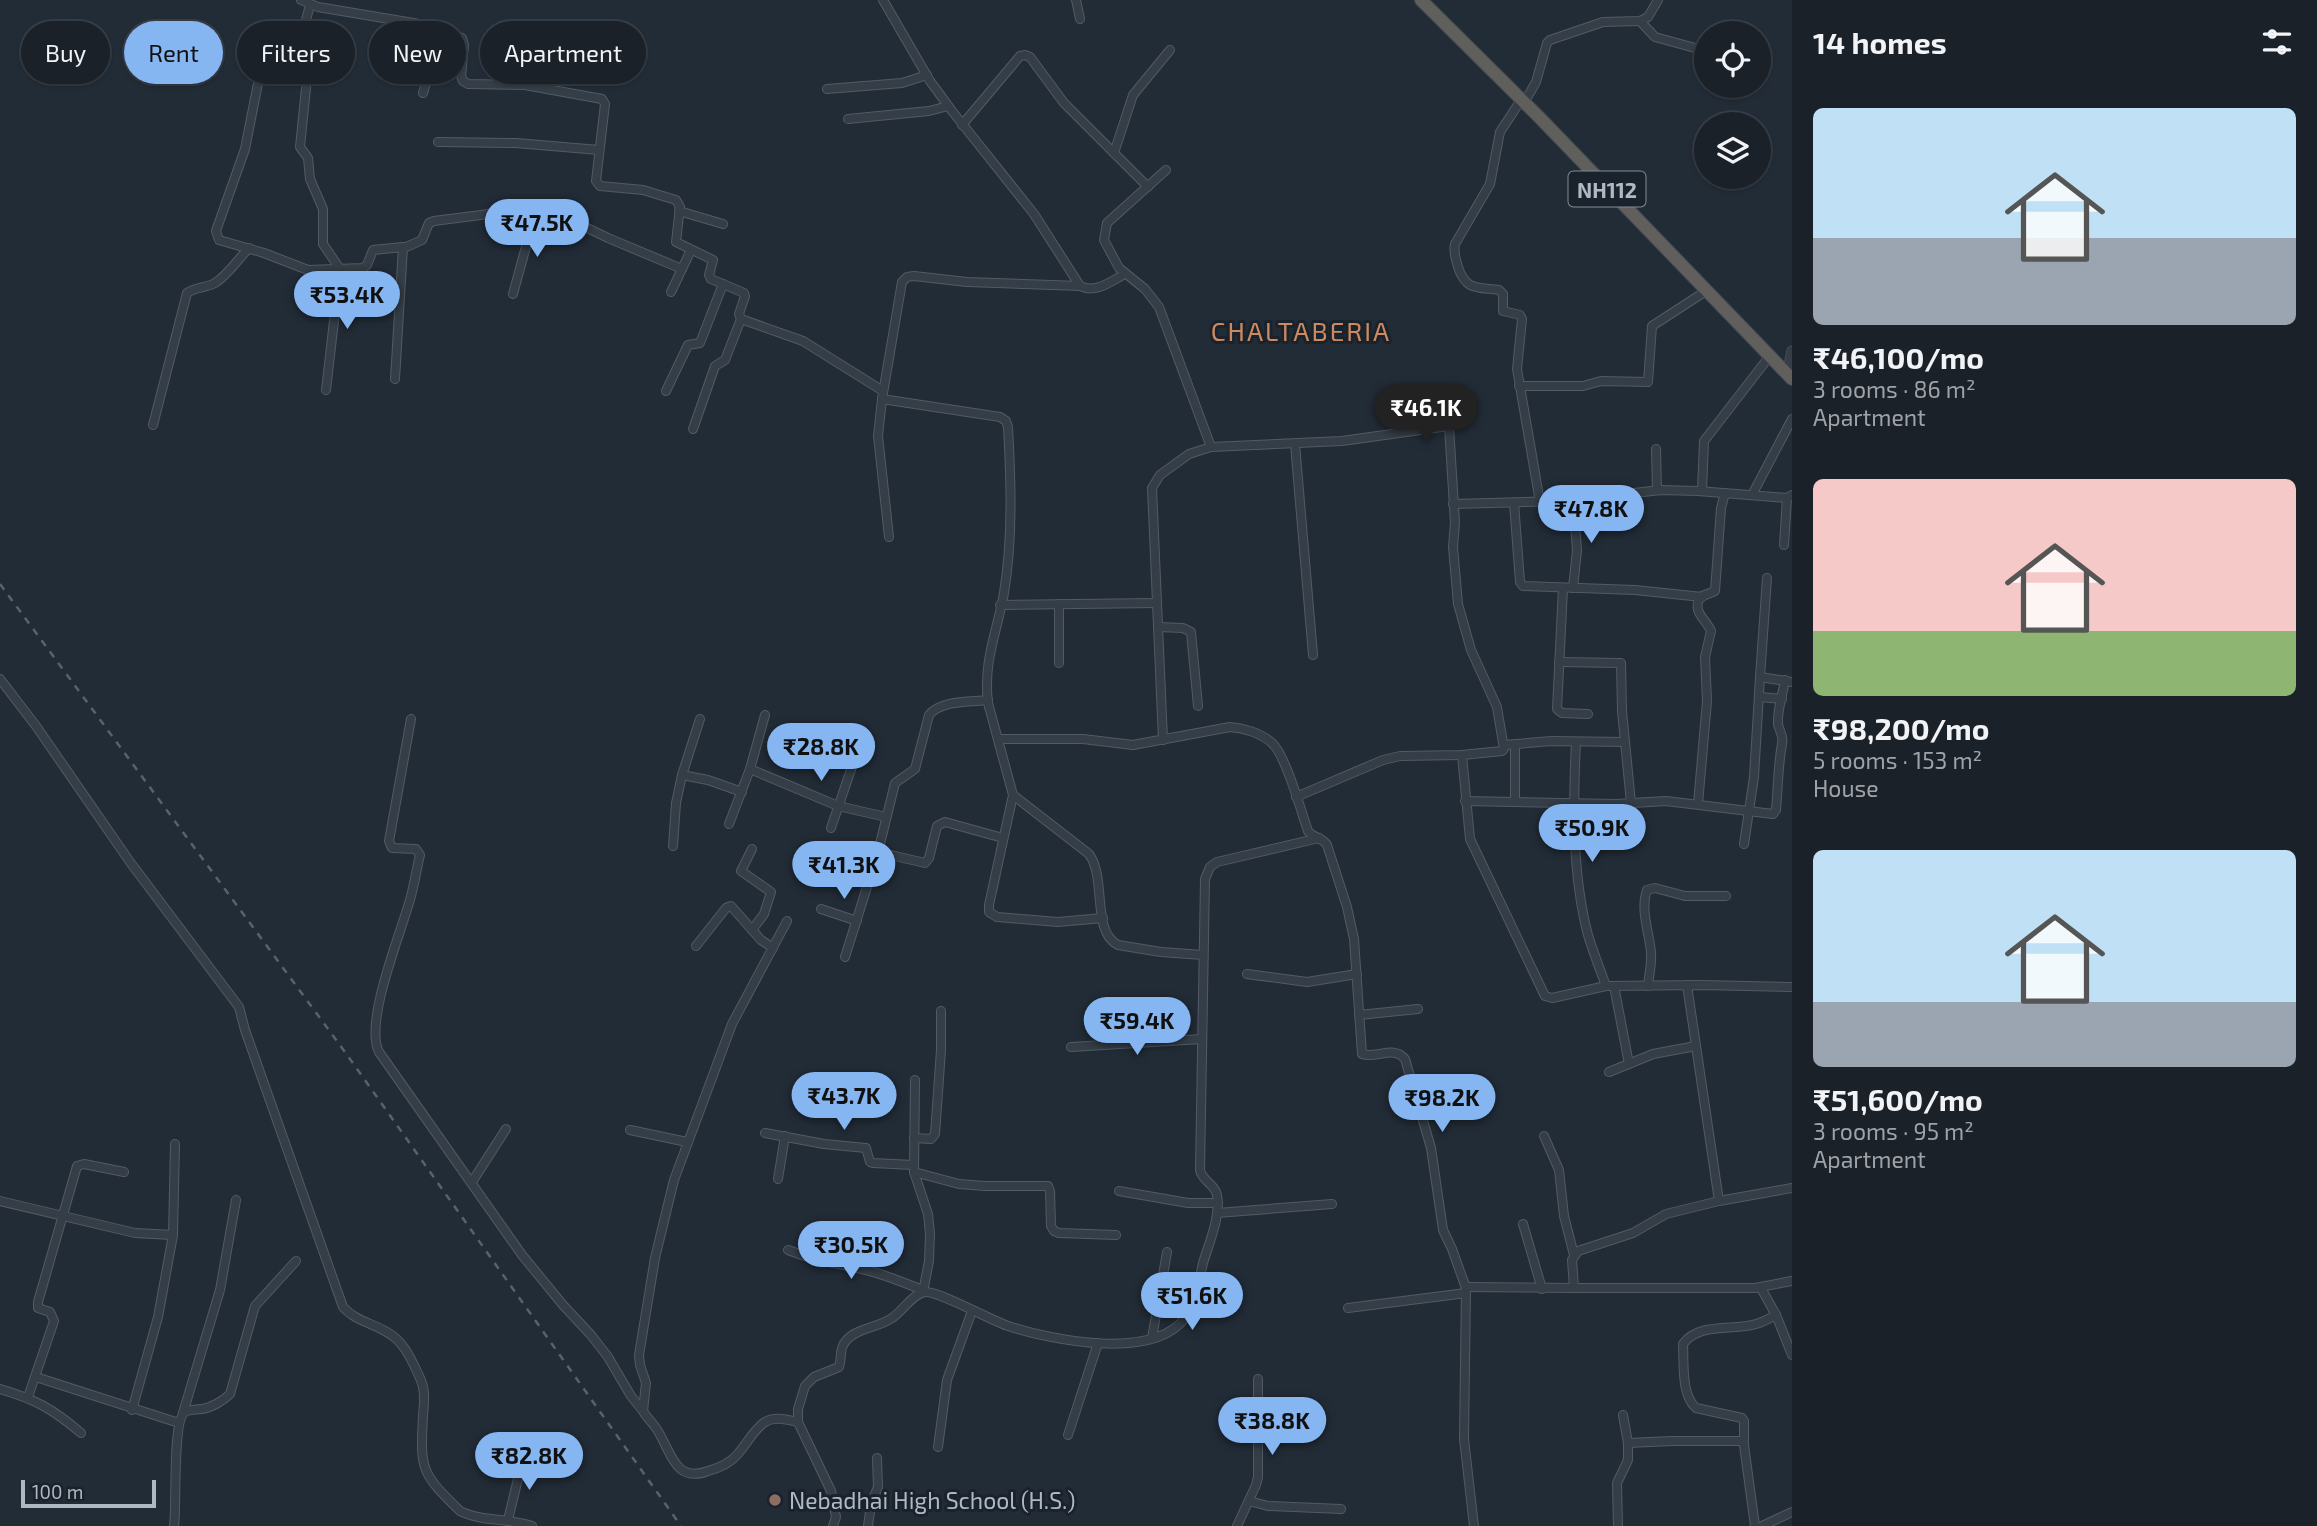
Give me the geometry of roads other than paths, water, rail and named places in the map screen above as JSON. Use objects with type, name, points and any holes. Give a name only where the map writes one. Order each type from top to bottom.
[{"type":"highway","name":"NH112","points":[[1421,0],[1523,101],[1789,376]]},
{"type":"street","points":[[300,0],[310,5],[398,21]]},
{"type":"street","points":[[883,0],[948,106],[1034,214],[1080,286]]},
{"type":"street","points":[[1076,0],[1080,19]]},
{"type":"street","points":[[1540,502],[1516,364],[1522,319],[1503,311],[1503,294],[1499,290],[1470,286],[1465,282],[1453,251],[1491,180],[1500,132],[1536,82],[1550,40],[1603,22],[1640,22],[1648,17],[1658,0]]},
{"type":"street","points":[[306,21],[310,5]]},
{"type":"street","points":[[1640,22],[1655,37],[1694,48]]},
{"type":"street","points":[[1114,153],[1133,95],[1170,50]]},
{"type":"street","points":[[962,125],[1020,56],[1025,55],[1030,57],[1064,103],[1148,187]]},
{"type":"street","points":[[827,89],[902,83],[927,75]]},
{"type":"street","points":[[466,83],[525,85],[602,99],[605,104],[596,181],[600,186],[643,190],[676,200],[679,211],[676,242],[713,260],[709,277],[744,293],[739,314],[741,319],[725,360],[715,366],[693,429]]},
{"type":"street","points":[[258,84],[245,149],[216,231],[219,240],[249,248],[304,269],[363,268],[375,249],[401,246],[404,248],[422,240],[429,223],[434,221],[512,211],[543,214],[579,224],[682,269]]},
{"type":"street","points":[[306,84],[300,147],[307,158],[310,179],[323,209],[323,244],[340,269],[326,390]]},
{"type":"street","points":[[423,93],[426,84]]},
{"type":"street","points":[[848,119],[929,111],[948,106]]},
{"type":"street","points":[[438,142],[516,143],[599,150]]},
{"type":"street","points":[[1167,170],[1107,223],[1104,240],[1119,268],[1145,289],[1159,307],[1211,447]]},
{"type":"street","points":[[679,211],[723,224]]},
{"type":"street","points":[[513,294],[530,232],[543,214]]},
{"type":"street","points":[[153,425],[187,293],[219,280],[249,248]]},
{"type":"street","points":[[395,379],[404,248]]},
{"type":"street","points":[[671,292],[691,250]]},
{"type":"street","points":[[889,537],[878,436],[900,288],[907,277],[1080,286],[1090,290],[1125,274]]},
{"type":"street","points":[[666,391],[688,345],[700,342],[723,284]]},
{"type":"street","points":[[1519,386],[1583,386],[1601,381],[1648,382],[1652,326],[1706,291]]},
{"type":"street","points":[[741,319],[803,341],[882,395],[1000,417],[1006,421],[1012,501],[1003,594],[986,671],[988,700],[1013,795],[989,905],[992,915],[1058,922],[1103,918]]},
{"type":"street","points":[[1789,376],[1792,351]]},
{"type":"street","points":[[1702,491],[1704,441],[1769,357]]},
{"type":"street","points":[[1752,495],[1792,419]]},
{"type":"street","points":[[1163,740],[1152,488],[1160,475],[1189,454],[1211,447],[1342,441],[1449,426],[1455,527],[1453,547],[1458,604],[1471,650],[1497,707],[1504,745],[1502,751],[1462,755],[1416,754],[1391,758],[1296,797]]},
{"type":"street","points":[[1295,444],[1314,655]]},
{"type":"street","points":[[1656,449],[1657,491]]},
{"type":"street","points":[[1453,504],[1573,500],[1657,491],[1789,497],[1784,545]]},
{"type":"street","points":[[1514,503],[1521,584],[1527,588],[1635,590],[1702,597],[1713,594],[1716,587],[1721,508],[1725,493]]},
{"type":"street","points":[[1573,500],[1577,550],[1568,588],[1559,662],[1558,711],[1588,714]]},
{"type":"street","points":[[1744,844],[1754,777],[1767,578]]},
{"type":"street","points":[[1698,804],[1707,702],[1705,657],[1711,631],[1698,612],[1699,599],[1702,597]]},
{"type":"street","points":[[1000,605],[1157,603]]},
{"type":"street","points":[[1059,604],[1059,663]]},
{"type":"street","points":[[1158,628],[1183,628],[1191,632],[1198,706]]},
{"type":"street","points":[[1559,662],[1621,663],[1631,803]]},
{"type":"street","points":[[1465,800],[1666,802],[1772,815],[1775,811],[1783,733],[1778,726],[1788,681],[1760,677]]},
{"type":"street","points":[[0,679],[36,726],[130,862],[239,1007],[343,1307],[357,1319],[394,1336],[421,1381],[425,1393],[421,1452],[427,1475],[460,1511],[474,1517],[508,1520],[532,1526]]},
{"type":"street","points":[[1759,697],[1782,699]]},
{"type":"street","points":[[845,957],[878,852],[895,783],[912,773],[917,764],[931,711],[953,704],[988,700]]},
{"type":"street","points":[[729,824],[750,769],[765,715]]},
{"type":"street","points":[[411,719],[389,841],[392,848],[416,849],[420,855],[409,905],[399,931],[381,1000],[374,1041],[379,1052],[522,1255],[608,1357],[681,1470],[689,1474],[699,1474],[723,1466],[735,1458],[764,1423],[772,1419],[798,1422]]},
{"type":"street","points":[[673,846],[676,803],[700,719]]},
{"type":"street","points":[[998,739],[1083,739],[1133,745],[1230,727],[1244,729],[1273,744],[1308,831],[1327,845],[1348,907],[1355,948],[1363,1056],[1395,1052],[1405,1059],[1432,1148],[1443,1230],[1466,1290],[1464,1439],[1474,1526]]},
{"type":"street","points":[[1576,742],[1574,802],[1578,872],[1584,916],[1589,936],[1610,986],[1629,1064]]},
{"type":"street","points":[[1504,745],[1625,742]]},
{"type":"street","points":[[1515,744],[1515,801]]},
{"type":"street","points":[[831,828],[857,752]]},
{"type":"street","points":[[1462,755],[1470,839],[1545,996],[1552,998],[1610,986],[1792,987]]},
{"type":"street","points":[[750,769],[838,806],[886,817]]},
{"type":"street","points":[[682,775],[708,780],[741,792]]},
{"type":"street","points":[[1013,795],[1089,854],[1098,874],[1107,936],[1118,945],[1161,953],[1203,955]]},
{"type":"street","points":[[878,852],[925,863],[929,858],[937,825],[945,822],[1003,838]]},
{"type":"street","points":[[788,1250],[819,1262],[892,1277],[1005,1325],[1041,1336],[1098,1343],[1128,1343],[1167,1332],[1186,1317],[1194,1300],[1217,1208],[1214,1188],[1200,1174],[1205,880],[1210,867],[1217,862],[1319,838]]},
{"type":"street","points":[[752,849],[741,871],[769,889],[771,896],[764,914],[752,929]]},
{"type":"street","points":[[1648,985],[1651,951],[1646,921],[1647,890],[1656,888],[1685,896],[1726,896]]},
{"type":"street","points":[[696,946],[726,908],[731,906],[772,948]]},
{"type":"street","points":[[821,909],[857,921]]},
{"type":"street","points":[[643,1411],[646,1383],[639,1361],[664,1218],[674,1180],[732,1024],[787,921]]},
{"type":"street","points":[[1247,974],[1307,982],[1357,974]]},
{"type":"street","points":[[1687,985],[1719,1201]]},
{"type":"street","points":[[1359,1015],[1418,1009]]},
{"type":"street","points":[[914,1138],[931,1139],[935,1134],[941,1011]]},
{"type":"street","points":[[1071,1047],[1202,1039]]},
{"type":"street","points":[[1609,1072],[1653,1054],[1696,1046]]},
{"type":"street","points":[[833,1526],[836,1517],[831,1491],[798,1422],[798,1409],[805,1386],[814,1377],[839,1367],[841,1350],[847,1339],[893,1318],[923,1291],[930,1234],[928,1214],[914,1168],[915,1080]]},
{"type":"street","points":[[472,1182],[506,1129]]},
{"type":"street","points":[[630,1130],[687,1142]]},
{"type":"street","points":[[765,1133],[824,1144],[866,1148],[873,1163],[914,1168],[959,1184],[1048,1186],[1051,1226],[1054,1231],[1116,1235]]},
{"type":"street","points":[[778,1179],[785,1136]]},
{"type":"street","points":[[1544,1136],[1559,1170],[1564,1216],[1574,1255]]},
{"type":"street","points":[[132,1410],[158,1317],[173,1235],[175,1144]]},
{"type":"street","points":[[28,1397],[54,1321],[50,1312],[38,1308],[38,1302],[79,1165],[124,1172]]},
{"type":"street","points":[[1574,1288],[1572,1260],[1578,1251],[1633,1233],[1666,1214],[1792,1188]]},
{"type":"street","points":[[1119,1191],[1217,1208],[1332,1204]]},
{"type":"street","points":[[174,1526],[178,1423],[220,1290],[236,1200]]},
{"type":"street","points":[[0,1201],[135,1233],[173,1235]]},
{"type":"street","points":[[1523,1224],[1542,1289]]},
{"type":"street","points":[[1152,1338],[1167,1252]]},
{"type":"street","points":[[183,1413],[207,1408],[230,1394],[255,1306],[296,1261]]},
{"type":"street","points":[[1348,1308],[1466,1290],[1761,1288],[1792,1280]]},
{"type":"street","points":[[1761,1288],[1792,1354]]},
{"type":"street","points":[[938,1447],[947,1380],[972,1311]]},
{"type":"street","points":[[1755,1526],[1744,1421],[1742,1418],[1696,1408],[1688,1400],[1683,1344],[1686,1339],[1708,1330],[1756,1324],[1776,1315]]},
{"type":"street","points":[[1068,1434],[1098,1343]]},
{"type":"street","points":[[36,1377],[178,1423]]},
{"type":"street","points":[[1237,1526],[1258,1477],[1258,1379]]},
{"type":"street","points":[[0,1389],[28,1397],[59,1415],[80,1433]]},
{"type":"street","points":[[1618,1526],[1617,1483],[1627,1465],[1628,1443],[1623,1415]]},
{"type":"street","points":[[1628,1443],[1672,1440],[1744,1441]]},
{"type":"street","points":[[508,1520],[523,1458]]},
{"type":"street","points":[[868,1526],[878,1487],[877,1458]]},
{"type":"street","points":[[1249,1501],[1268,1506],[1341,1509]]},
{"type":"street","points":[[1763,1526],[1792,1512]]},
{"type":"railway","points":[[0,584],[345,1052],[681,1526]]},
{"type":"place","name":"Nebadhai High School (H.S.)","points":[[775,1500]]},
{"type":"district","name":"CHALTABERIA","points":[[1301,330]]}]
